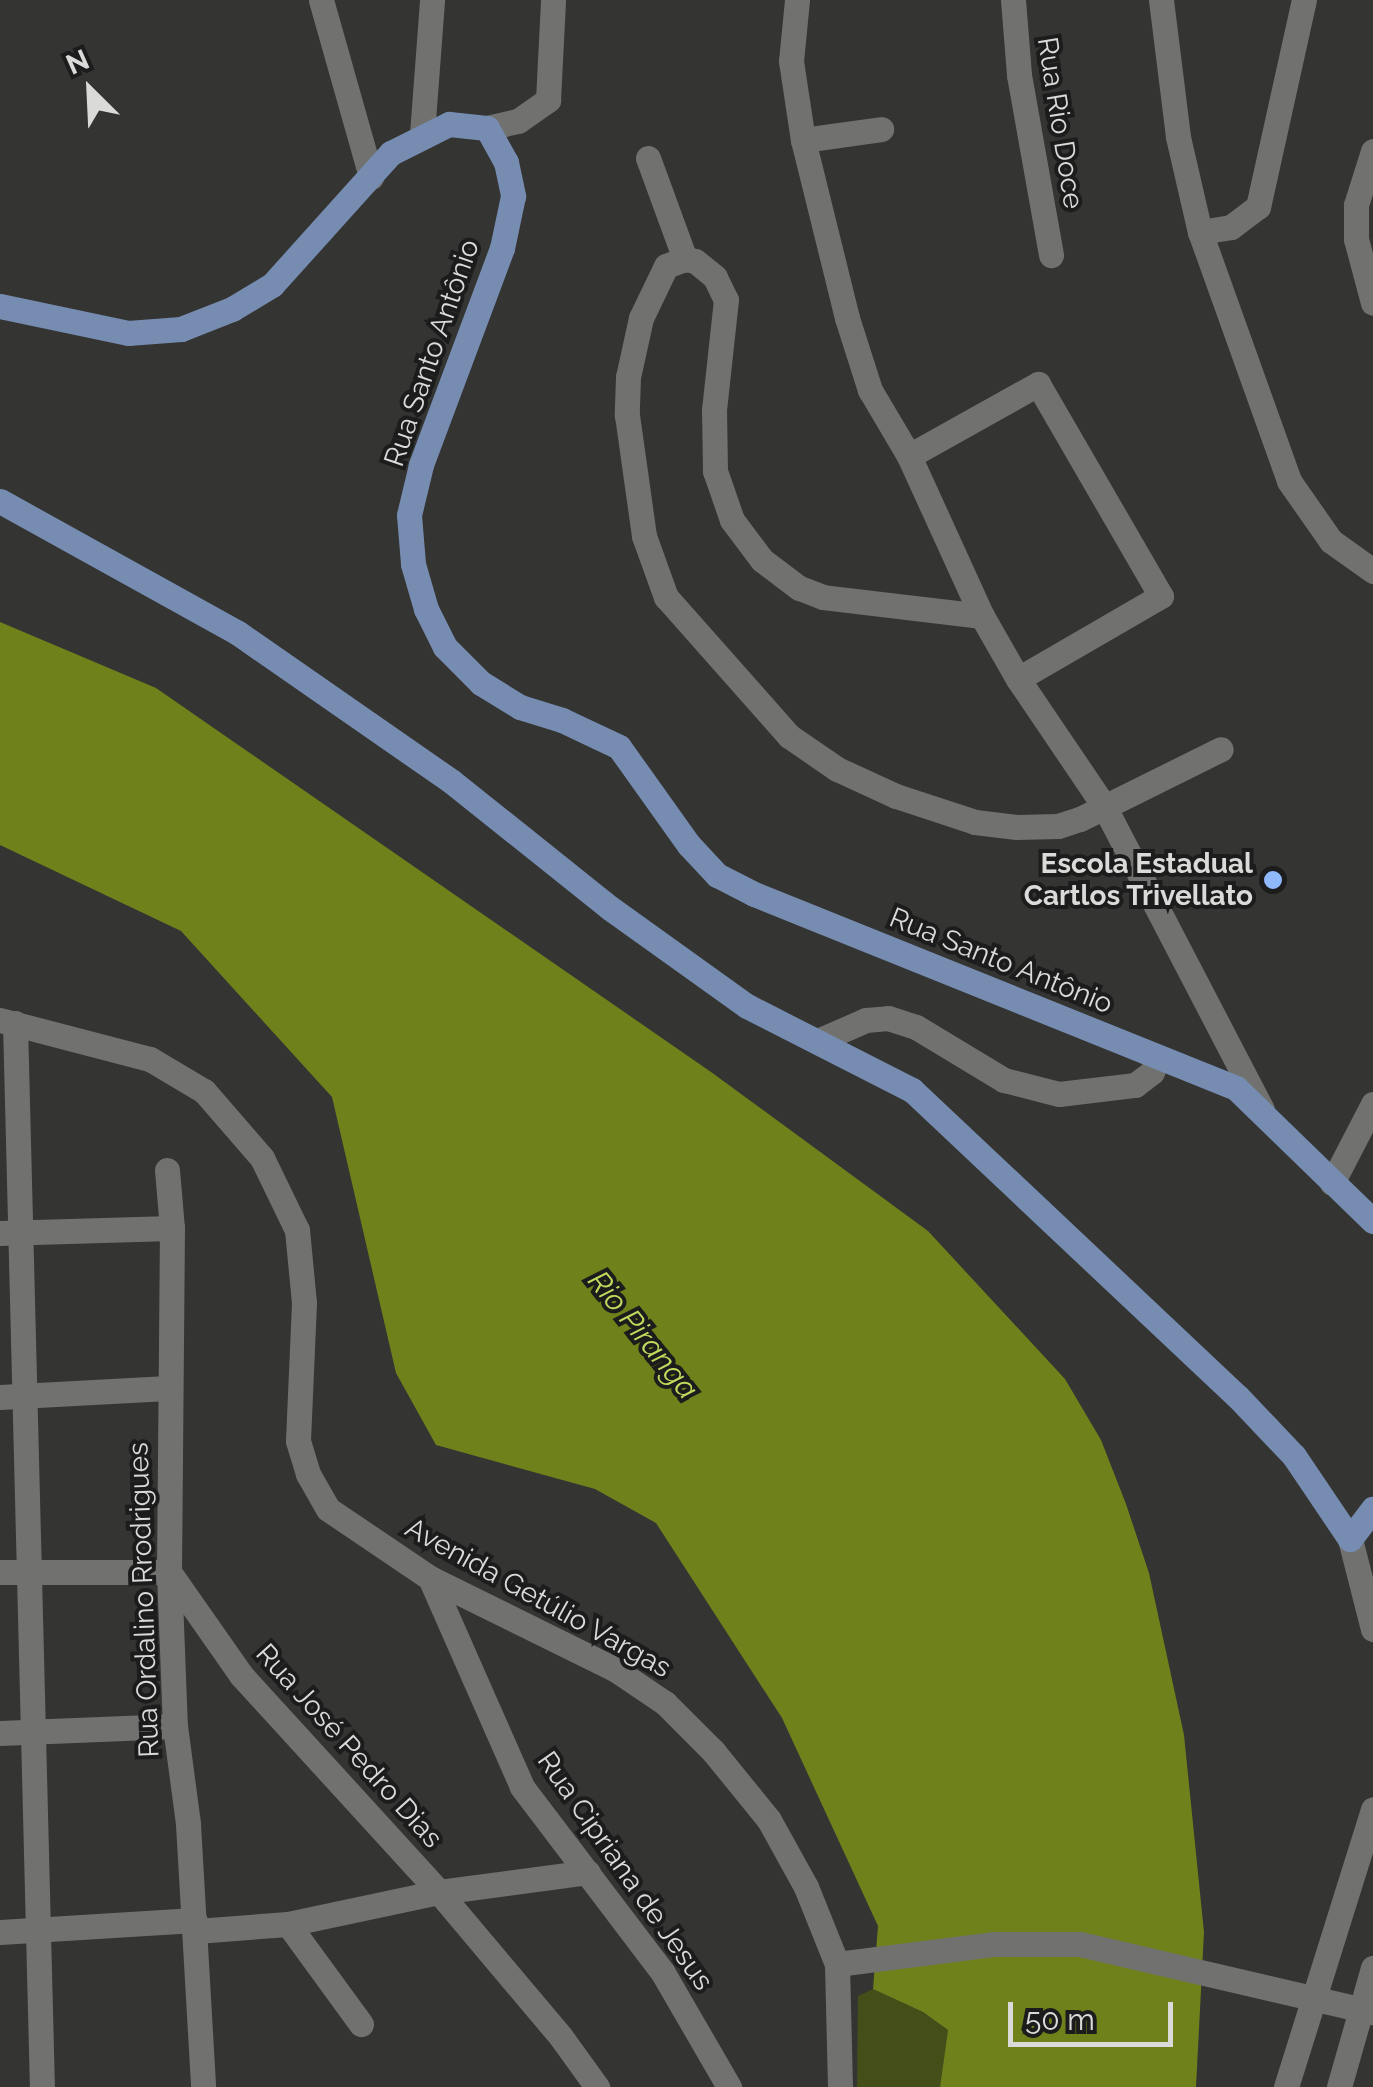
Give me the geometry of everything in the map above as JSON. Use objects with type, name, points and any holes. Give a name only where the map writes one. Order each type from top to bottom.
[{"type":"main road","points":[[0,306],[128,333],[182,330],[232,310],[272,285],[391,153],[422,134],[460,122],[487,128]]},
{"type":"main road","name":"Rua Santo Antônio","points":[[487,128],[506,162],[513,196],[502,248],[421,465],[409,515],[413,564],[426,609],[445,647],[481,683],[520,707],[562,720],[619,747],[689,845],[717,876],[1236,1088],[1373,1221]]},
{"type":"main road","points":[[0,501],[238,633],[450,781],[610,908],[747,1006],[912,1090],[1249,1409],[1294,1456],[1350,1539],[1373,1508]]},
{"type":"street","points":[[321,0],[371,177]]},
{"type":"street","points":[[422,134],[432,0]]},
{"type":"street","points":[[487,128],[518,122],[548,100],[553,0]]},
{"type":"street","points":[[797,0],[791,61],[803,140],[846,318],[870,390],[909,456],[982,616],[1018,679],[1104,806],[1267,1118]]},
{"type":"street","name":"Rua Rio Doce","points":[[1013,0],[1019,75],[1051,255]]},
{"type":"street","points":[[1162,0],[1178,137],[1200,232],[1289,482],[1331,542],[1373,571]]},
{"type":"street","points":[[1200,232],[1231,227],[1258,206],[1304,0]]},
{"type":"street","points":[[803,140],[881,129]]},
{"type":"street","points":[[1373,151],[1356,205],[1356,239],[1373,303]]},
{"type":"street","points":[[648,158],[684,259]]},
{"type":"street","points":[[982,616],[823,597],[779,576],[755,552],[721,494],[714,456],[726,300],[706,267],[684,259],[666,266],[641,318],[628,377],[627,416],[635,498],[666,597],[789,736],[852,776],[933,810],[1017,827],[1058,826],[1220,749]]},
{"type":"street","points":[[909,456],[1038,384],[1160,596],[1018,679]]},
{"type":"street","points":[[820,1040],[866,1020],[888,1018],[916,1027],[1004,1080],[1059,1094],[1135,1085],[1152,1072],[1158,1057]]},
{"type":"street","points":[[8,1021],[12,1397],[29,1572],[42,2087]]},
{"type":"street","name":"Avenida Getúlio Vargas","points":[[8,1021],[150,1060],[204,1091],[262,1158],[296,1230],[304,1303],[298,1441],[308,1474],[328,1510],[430,1578],[616,1670],[665,1704],[713,1751],[769,1820],[844,1964],[840,2087]]},
{"type":"street","points":[[1332,1183],[1373,1104]]},
{"type":"street","name":"Rua Ordalino Rrodrigues","points":[[167,1170],[172,1228],[169,1572],[175,1726],[195,1926],[204,2087]]},
{"type":"street","points":[[10,1233],[172,1228]]},
{"type":"street","points":[[12,1397],[168,1388]]},
{"type":"street","points":[[1350,1539],[1373,1630]]},
{"type":"street","points":[[0,1572],[169,1572]]},
{"type":"street","name":"Rua José Pedro Dias","points":[[169,1572],[241,1675],[440,1892],[561,2037],[597,2087]]},
{"type":"street","name":"Rua Cipriana de Jesus","points":[[430,1578],[522,1787],[663,1973],[729,2087]]},
{"type":"street","points":[[0,1733],[175,1726]]},
{"type":"street","points":[[1286,2087],[1373,1808]]},
{"type":"street","points":[[0,1932],[288,1924],[440,1892],[588,1872]]},
{"type":"street","points":[[288,1924],[361,2024]]},
{"type":"street","points":[[844,1964],[993,1944],[1080,1944],[1366,2009]]},
{"type":"street","points":[[1339,2087],[1366,2009],[1373,1968]]},
{"type":"shaded area","points":[[873,1989],[923,2012],[948,2030],[940,2087],[857,2087],[858,1996]]},
{"type":"water","name":"Rio Piranga","points":[[0,622],[156,688],[711,1072],[928,1231],[1065,1379],[1101,1440],[1126,1504],[1149,1573],[1184,1735],[1204,1932],[1196,2087],[940,2087],[948,2030],[923,2012],[873,1989],[878,1926],[782,1718],[656,1523],[595,1489],[436,1445],[396,1373],[332,1097],[181,931],[0,845]]},
{"type":"place","name":"Escola Estadual Cartlos Trivellato","points":[[1273,880]]}]
